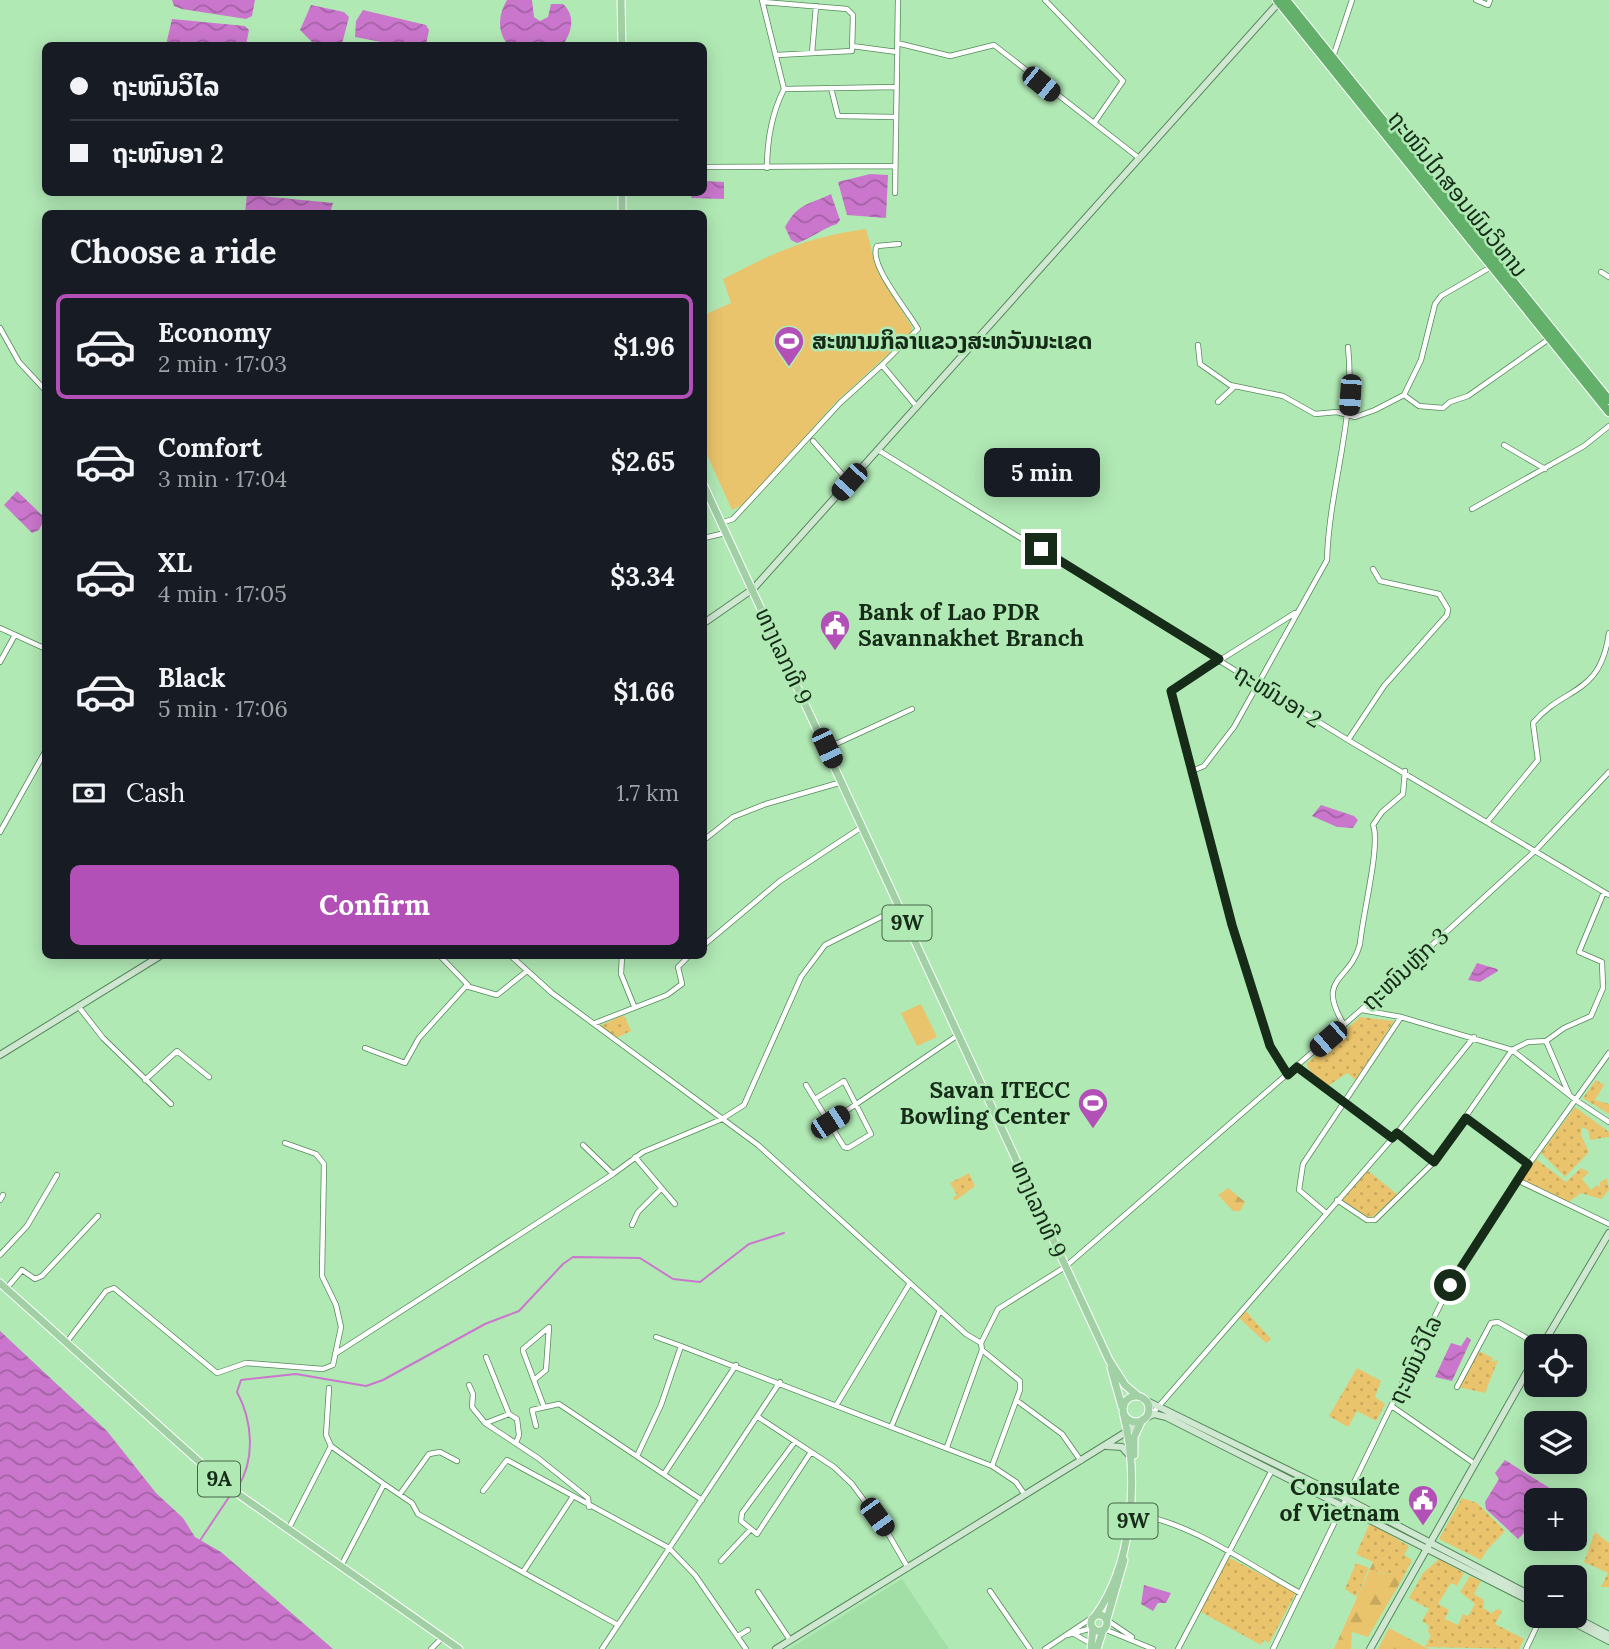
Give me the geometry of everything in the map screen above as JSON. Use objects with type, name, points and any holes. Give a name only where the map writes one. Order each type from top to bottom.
[{"type":"highway","name":"ຖະໜົນໄກສອນພົມວິຫານ","points":[[1281,1],[1332,58],[1605,396],[1609,412]]},
{"type":"highway","name":"ຖະໜົນໄກສອນພົມວິຫານ","points":[[1281,1],[1549,338],[1605,396]]},
{"type":"main road","points":[[621,0],[622,42]]},
{"type":"main road","name":"ທາງເລກທີ 9","points":[[707,493],[1109,1360],[1125,1385],[1149,1408],[1134,1444],[1134,1514],[1128,1548],[1104,1630]]},
{"type":"main road","name":"9A","points":[[3,1286],[224,1484],[459,1649]]},
{"type":"main road","name":"ທາງເລກທີ 9","points":[[1094,1617],[1105,1598],[1124,1546],[1134,1475],[1123,1411],[1109,1360]]},
{"type":"main road","points":[[1140,1397],[1127,1399],[1123,1411],[1130,1421],[1144,1419]]},
{"type":"main road","points":[[1093,1648],[1094,1617],[1103,1615],[1107,1620]]},
{"type":"main road","points":[[1092,1628],[1104,1630],[1093,1648]]},
{"type":"street","points":[[895,193],[898,0]]},
{"type":"street","points":[[1045,0],[1123,81],[1094,123]]},
{"type":"street","points":[[1332,58],[1352,0]]},
{"type":"street","points":[[1476,0],[1488,5],[1490,0]]},
{"type":"street","points":[[767,169],[767,145],[777,102],[784,89],[763,1],[847,9],[853,15],[852,51],[777,55]]},
{"type":"street","points":[[707,621],[745,598],[1281,1]]},
{"type":"street","points":[[812,53],[816,6]]},
{"type":"street","points":[[897,43],[950,57],[994,45],[1139,158]]},
{"type":"street","points":[[852,46],[897,52]]},
{"type":"street","points":[[784,89],[896,87]]},
{"type":"street","points":[[831,88],[838,116],[895,117]]},
{"type":"street","points":[[707,167],[767,169],[894,166]]},
{"type":"street","points":[[721,523],[733,519],[840,402],[918,329],[881,272],[875,253],[877,246],[900,244]]},
{"type":"street","points":[[1198,345],[1200,364],[1234,387],[1283,396],[1315,414],[1336,412],[1355,417],[1404,395],[1421,360],[1435,304],[1441,296],[1491,267]]},
{"type":"street","points":[[1601,272],[1609,277]]},
{"type":"street","points":[[0,328],[19,362],[42,387]]},
{"type":"street","points":[[1404,395],[1419,406],[1443,408],[1450,402],[1468,396],[1549,338]]},
{"type":"street","points":[[1191,771],[1204,766],[1234,727],[1327,559],[1328,533],[1348,415],[1351,375],[1348,347]]},
{"type":"street","points":[[882,365],[917,407]]},
{"type":"street","points":[[1218,402],[1234,387]]},
{"type":"street","points":[[1472,509],[1584,446],[1609,426]]},
{"type":"street","points":[[813,441],[849,482]]},
{"type":"street","points":[[1504,445],[1546,469]]},
{"type":"street","name":"ຖະໜົນອາ 2","points":[[878,450],[1258,682],[1348,740],[1405,771],[1606,893]]},
{"type":"street","points":[[707,537],[726,533]]},
{"type":"street","points":[[1348,740],[1384,686],[1447,615],[1448,609],[1439,594],[1380,581],[1373,569]]},
{"type":"street","points":[[1288,1075],[1270,1046],[1232,925],[1171,691],[1295,613]]},
{"type":"street","points":[[0,628],[42,647]]},
{"type":"street","points":[[1488,821],[1538,760],[1533,723],[1589,683],[1604,656],[1609,633]]},
{"type":"street","points":[[0,662],[16,635]]},
{"type":"street","points":[[827,748],[912,709]]},
{"type":"street","points":[[0,832],[42,757]]},
{"type":"street","points":[[1344,1025],[1334,1006],[1333,992],[1340,973],[1357,955],[1360,944],[1376,832],[1373,825],[1382,812],[1403,793],[1405,771]]},
{"type":"street","name":"ຖະໜົນຫຼັກ 3","points":[[981,1343],[998,1310],[1065,1267],[1288,1075],[1536,850],[1609,772]]},
{"type":"street","points":[[707,838],[733,817],[766,804],[842,782]]},
{"type":"street","points":[[707,942],[780,881],[863,827]]},
{"type":"street","points":[[1337,1200],[1367,1220],[1375,1220],[1434,1162],[1512,1050],[1528,1042],[1546,1041],[1564,1028],[1591,1016],[1602,991],[1602,962],[1579,952],[1606,893]]},
{"type":"street","points":[[335,1354],[635,1157],[666,1141],[722,1119],[744,1105],[750,1097],[802,977],[817,952],[825,945],[900,907]]},
{"type":"street","points":[[0,1055],[155,959]]},
{"type":"street","points":[[443,959],[469,986],[497,995],[527,971]]},
{"type":"street","points":[[514,959],[594,1024],[758,1145],[940,1310],[981,1343],[982,1350],[947,1447]]},
{"type":"street","points":[[622,959],[621,974],[634,1006]]},
{"type":"street","points":[[594,1024],[667,995],[681,984],[678,967],[686,959]]},
{"type":"street","points":[[365,1048],[405,1063],[419,1038],[469,986]]},
{"type":"street","points":[[78,1006],[103,1038],[171,1104]]},
{"type":"street","points":[[1361,1010],[1401,1017],[1512,1050],[1577,1101],[1609,1122]]},
{"type":"street","points":[[1325,1213],[1299,1190],[1298,1181],[1303,1164],[1401,1017]]},
{"type":"street","points":[[830,1122],[958,1035]]},
{"type":"street","points":[[776,1649],[1127,1433],[1144,1419],[1395,1135],[1474,1037]]},
{"type":"street","points":[[1546,1041],[1569,1094]]},
{"type":"street","points":[[145,1080],[177,1051],[209,1077]]},
{"type":"street","name":"ຖະໜົນວິໄລ","points":[[1273,1649],[1450,1285],[1517,1180],[1577,1101],[1609,1053]]},
{"type":"street","points":[[1297,1067],[1434,1162]]},
{"type":"street","points":[[806,1085],[844,1147],[848,1148],[871,1134],[844,1081],[815,1099]]},
{"type":"street","points":[[1466,1118],[1528,1164]]},
{"type":"street","points":[[66,1343],[110,1288],[217,1373],[246,1363],[329,1369],[341,1327],[339,1315],[322,1276],[324,1164],[316,1154],[285,1143]]},
{"type":"street","points":[[583,1145],[612,1174]]},
{"type":"street","points":[[635,1157],[675,1204]]},
{"type":"street","points":[[0,1255],[27,1226],[57,1175]]},
{"type":"street","points":[[1517,1180],[1609,1224]]},
{"type":"street","points":[[632,1226],[638,1212],[662,1189]]},
{"type":"street","points":[[3,1286],[22,1270],[35,1279],[42,1276],[98,1216]]},
{"type":"street","points":[[1549,1334],[1609,1233]]},
{"type":"street","points":[[836,1404],[910,1283]]},
{"type":"street","points":[[892,1425],[940,1310]]},
{"type":"street","points":[[1457,1387],[1491,1323],[1498,1322],[1524,1336]]},
{"type":"street","points":[[534,1380],[547,1370],[549,1327],[523,1349],[534,1380],[544,1407]]},
{"type":"street","points":[[656,1337],[736,1365],[992,1465],[1016,1482],[1025,1495]]},
{"type":"street","points":[[637,1456],[656,1417],[681,1346]]},
{"type":"street","points":[[982,1350],[1022,1385],[992,1465]]},
{"type":"street","points":[[486,1357],[509,1414],[517,1419],[519,1435],[516,1443]]},
{"type":"street","points":[[664,1474],[736,1365]]},
{"type":"street","points":[[1370,1649],[1524,1377]]},
{"type":"street","points":[[602,1649],[780,1382]]},
{"type":"street","points":[[469,1385],[473,1394],[472,1407],[485,1423],[588,1498],[589,1507]]},
{"type":"street","points":[[329,1388],[326,1435],[331,1446],[412,1503],[418,1514],[618,1625]]},
{"type":"street","points":[[1140,1397],[1347,1499],[1524,1598]]},
{"type":"street","points":[[1016,1400],[1062,1434],[1081,1461]]},
{"type":"street","points":[[536,1426],[533,1410],[559,1404],[702,1500]]},
{"type":"street","points":[[1393,1407],[1475,1464]]},
{"type":"street","points":[[485,1423],[509,1414]]},
{"type":"street","points":[[758,1417],[811,1452],[852,1484],[886,1530],[908,1567]]},
{"type":"street","points":[[1144,1419],[1166,1417],[1343,1506],[1524,1592]]},
{"type":"street","points":[[794,1443],[742,1513],[741,1521],[750,1530],[759,1534],[811,1452]]},
{"type":"street","points":[[288,1531],[331,1446]]},
{"type":"street","points":[[1105,1446],[1122,1447],[1130,1456]]},
{"type":"street","points":[[400,1494],[429,1454],[440,1452],[457,1461]]},
{"type":"street","points":[[483,1490],[506,1460],[669,1548],[695,1575],[746,1649]]},
{"type":"street","points":[[1178,1649],[1272,1469]]},
{"type":"street","points":[[341,1567],[384,1484]]},
{"type":"street","points":[[523,1572],[572,1498]]},
{"type":"street","points":[[1134,1514],[1172,1523],[1300,1593]]},
{"type":"street","points":[[721,1561],[750,1530]]},
{"type":"street","points":[[990,1591],[1030,1649]]},
{"type":"street","points":[[758,1592],[790,1640]]},
{"type":"street","points":[[1045,1649],[1094,1617]]},
{"type":"street","points":[[1107,1620],[1141,1644]]},
{"type":"street","points":[[1587,1623],[1609,1635]]},
{"type":"street","points":[[1066,1636],[1092,1628]]},
{"type":"street","points":[[1526,1649],[1536,1628]]},
{"type":"street","points":[[1584,1628],[1609,1641]]},
{"type":"street","points":[[738,1636],[748,1630]]},
{"type":"street","points":[[1104,1630],[1153,1649]]},
{"type":"street","points":[[1073,1634],[1085,1638],[1093,1648]]},
{"type":"street","points":[[431,1649],[443,1637]]},
{"type":"shaded area","points":[[902,1579],[949,1649],[789,1649]]},
{"type":"green space","name":"ສະໜາມກິລາແຂວງສະຫວັນນະເຂດ","points":[[866,229],[878,273],[912,327],[912,332],[835,403],[746,503],[732,510],[707,455],[707,314],[731,303],[723,279],[792,247],[826,236]]},
{"type":"green space","points":[[921,1004],[937,1037],[917,1046],[901,1013]]},
{"type":"green space","points":[[624,1015],[631,1031],[616,1038],[599,1026]]},
{"type":"green space","points":[[1360,1017],[1394,1021],[1356,1080],[1347,1073],[1328,1086],[1313,1075],[1306,1064]]},
{"type":"green space","points":[[1596,1080],[1604,1085],[1595,1100],[1609,1104],[1609,1114],[1583,1098]]},
{"type":"green space","points":[[1575,1107],[1609,1132],[1609,1137],[1590,1140],[1588,1130],[1582,1127],[1581,1135],[1589,1152],[1565,1177],[1541,1153]]},
{"type":"green space","points":[[1536,1159],[1566,1182],[1581,1168],[1589,1172],[1582,1179],[1591,1190],[1597,1185],[1600,1187],[1600,1182],[1607,1178],[1609,1190],[1601,1199],[1581,1193],[1566,1204],[1522,1180]]},
{"type":"green space","points":[[1367,1170],[1398,1195],[1370,1219],[1342,1200]]},
{"type":"green space","points":[[969,1173],[975,1186],[955,1201],[953,1198],[957,1195],[950,1183]]},
{"type":"green space","points":[[1228,1188],[1245,1202],[1240,1211],[1233,1211],[1218,1195]]},
{"type":"green space","points":[[1244,1309],[1271,1339],[1266,1343],[1238,1317]]},
{"type":"green space","points":[[1475,1349],[1493,1358],[1491,1362],[1498,1360],[1485,1393],[1458,1387]]},
{"type":"green space","points":[[1357,1368],[1381,1381],[1375,1397],[1385,1404],[1376,1421],[1357,1411],[1348,1427],[1329,1416]]},
{"type":"green space","points":[[1462,1498],[1477,1503],[1505,1531],[1481,1560],[1439,1539]]},
{"type":"green space","points":[[1370,1523],[1409,1546],[1404,1555],[1412,1560],[1403,1578],[1387,1573],[1377,1574],[1373,1562],[1356,1554]]},
{"type":"green space","points":[[1595,1532],[1609,1543],[1609,1587],[1601,1587],[1608,1573],[1584,1562]]},
{"type":"green space","points":[[1228,1557],[1296,1593],[1269,1643],[1264,1640],[1261,1645],[1199,1611]]},
{"type":"green space","points":[[1439,1559],[1464,1573],[1457,1586],[1451,1583],[1438,1604],[1449,1610],[1445,1619],[1458,1625],[1463,1614],[1468,1616],[1475,1604],[1460,1592],[1470,1576],[1481,1581],[1474,1594],[1484,1600],[1483,1608],[1491,1613],[1498,1609],[1502,1611],[1495,1624],[1524,1639],[1519,1649],[1425,1647],[1431,1635],[1428,1632],[1429,1626],[1422,1621],[1429,1609],[1409,1598],[1423,1573]]},
{"type":"green space","points":[[1373,1562],[1377,1574],[1391,1573],[1403,1578],[1368,1637],[1352,1632],[1351,1649],[1334,1649]]},
{"type":"green space","points":[[1356,1563],[1369,1568],[1357,1597],[1345,1589]]},
{"type":"green space","points":[[1389,1628],[1425,1647],[1429,1649],[1378,1649]]},
{"type":"water","points":[[172,0],[255,0],[252,16],[246,19],[182,9],[174,6]]},
{"type":"water","points":[[507,0],[532,0],[534,17],[540,21],[548,17],[551,4],[563,4],[571,19],[569,34],[565,42],[506,42],[500,23]]},
{"type":"water","points":[[311,5],[344,12],[349,17],[343,42],[312,42],[300,30]]},
{"type":"water","points":[[363,10],[426,25],[429,30],[427,42],[381,42],[355,37],[356,21]]},
{"type":"water","points":[[172,19],[245,26],[249,30],[247,42],[167,42]]},
{"type":"water","points":[[870,174],[888,175],[886,218],[847,215],[838,182]]},
{"type":"water","points":[[707,181],[724,182],[724,199],[691,198],[707,196]]},
{"type":"water","points":[[831,194],[840,220],[837,224],[797,243],[791,240],[785,227],[795,213],[805,205]]},
{"type":"water","points":[[247,196],[333,203],[331,210],[245,210]]},
{"type":"water","points":[[17,491],[42,515],[39,530],[32,533],[4,505]]},
{"type":"water","points":[[1321,805],[1354,816],[1358,820],[1353,828],[1337,827],[1312,816]]},
{"type":"water","points":[[1477,963],[1498,971],[1480,982],[1468,980]]},
{"type":"water","points":[[0,1331],[107,1431],[156,1493],[183,1518],[195,1537],[221,1552],[333,1649],[0,1649]]},
{"type":"water","points":[[1467,1337],[1471,1340],[1452,1381],[1435,1377],[1451,1343],[1461,1346]]},
{"type":"water","points":[[1505,1460],[1550,1488],[1524,1488],[1524,1533],[1518,1539],[1486,1509],[1485,1502],[1499,1479],[1495,1473]]},
{"type":"water","points":[[1144,1585],[1171,1593],[1166,1603],[1158,1603],[1153,1611],[1141,1604]]},
{"type":"waterway","points":[[238,1487],[244,1476],[250,1452],[249,1427],[237,1392],[241,1380],[296,1374],[366,1386],[383,1380],[485,1324],[519,1311],[563,1264],[573,1257],[640,1258],[673,1279],[700,1282],[749,1244],[784,1233]]},
{"type":"waterway","points":[[199,1542],[231,1494]]},
{"type":"place","name":"ສະໜາມກິລາແຂວງສະຫວັນນະເຂດ","points":[[789,368]]},
{"type":"place","name":"Bank of Lao PDR Savannakhet Branch","points":[[835,652]]},
{"type":"place","name":"Savan ITECC Bowling Center","points":[[1093,1130]]},
{"type":"place","name":"Consulate of Vietnam","points":[[1423,1527]]},
{"type":"route","points":[[1041,549],[1219,659],[1171,691],[1232,925],[1270,1046],[1288,1075],[1297,1067],[1345,1100],[1392,1138],[1397,1133],[1434,1162],[1466,1118],[1528,1164],[1450,1285]]}]
